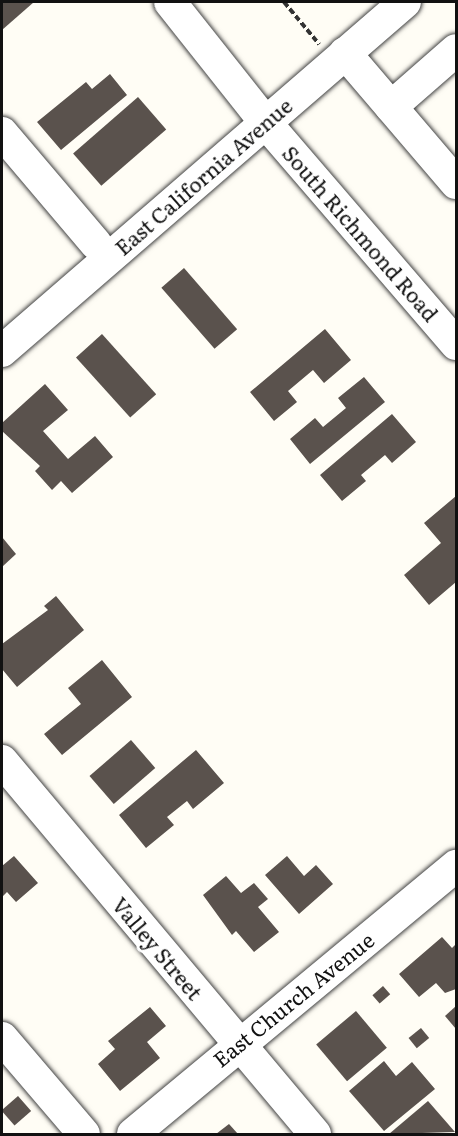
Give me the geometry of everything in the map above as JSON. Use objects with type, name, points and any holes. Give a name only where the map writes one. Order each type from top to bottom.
[{"type":"street","name":"South Richmond Road","points":[[170,2],[265,122],[452,330]]},
{"type":"street","name":"East California Avenue","points":[[2,351],[405,2]]},
{"type":"street","points":[[391,107],[456,50]]},
{"type":"street","points":[[345,53],[391,107],[452,167]]},
{"type":"street","points":[[2,134],[96,244]]},
{"type":"street","name":"Valley Street","points":[[2,760],[315,1134]]},
{"type":"street","name":"East Church Avenue","points":[[133,1134],[238,1043],[456,866]]},
{"type":"street","points":[[2,1038],[84,1134]]},
{"type":"building","points":[[2,2],[34,2],[2,30]]},
{"type":"building","points":[[110,74],[127,95],[61,150],[37,122],[86,82],[92,89]]},
{"type":"building","points":[[138,97],[166,129],[101,186],[73,153]]},
{"type":"building","points":[[184,268],[237,329],[214,349],[161,288]]},
{"type":"building","points":[[325,329],[351,360],[324,383],[313,370],[288,391],[297,402],[274,421],[250,392]]},
{"type":"building","points":[[102,334],[156,394],[130,418],[76,357]]},
{"type":"building","points":[[364,377],[385,402],[310,464],[290,439],[315,418],[323,427],[346,408],[338,398]]},
{"type":"building","points":[[45,384],[68,410],[43,431],[68,459],[95,436],[113,457],[72,493],[61,481],[52,490],[35,471],[40,466],[2,431],[2,423]]},
{"type":"building","points":[[392,414],[416,442],[392,463],[385,455],[361,475],[366,481],[342,501],[320,475]]},
{"type":"building","points":[[456,496],[456,582],[429,605],[404,575],[441,543],[424,523]]},
{"type":"building","points":[[2,537],[16,554],[2,567]]},
{"type":"building","points":[[56,596],[84,630],[17,687],[2,669],[2,644],[48,610],[44,606]]},
{"type":"building","points":[[102,660],[132,697],[62,755],[44,734],[81,704],[68,688]]},
{"type":"building","points":[[131,740],[155,768],[114,804],[89,776]]},
{"type":"building","points":[[196,750],[224,783],[193,809],[187,801],[167,817],[174,825],[146,848],[119,815]]},
{"type":"building","points":[[14,856],[38,883],[16,902],[7,892],[2,897],[2,866]]},
{"type":"building","points":[[287,856],[304,876],[316,865],[333,884],[299,914],[265,875]]},
{"type":"building","points":[[226,876],[241,893],[254,883],[268,899],[258,907],[279,932],[254,952],[236,931],[232,935],[203,895]]},
{"type":"building","points":[[442,937],[452,948],[456,944],[456,989],[445,993],[436,983],[419,997],[399,974]]},
{"type":"building","points":[[383,986],[390,994],[380,1003],[372,995]]},
{"type":"building","points":[[456,1006],[456,1029],[445,1016]]},
{"type":"building","points":[[150,1007],[166,1026],[147,1042],[160,1058],[120,1091],[98,1064],[115,1049],[108,1041]]},
{"type":"building","points":[[356,1011],[387,1048],[347,1081],[316,1044]]},
{"type":"building","points":[[421,1028],[429,1038],[417,1048],[409,1038]]},
{"type":"building","points":[[384,1061],[396,1076],[412,1062],[435,1089],[384,1131],[349,1091]]},
{"type":"building","points":[[18,1096],[31,1111],[15,1126],[2,1110]]},
{"type":"building","points":[[428,1101],[455,1132],[389,1134]]},
{"type":"building","points":[[229,1124],[238,1134],[216,1134]]}]
